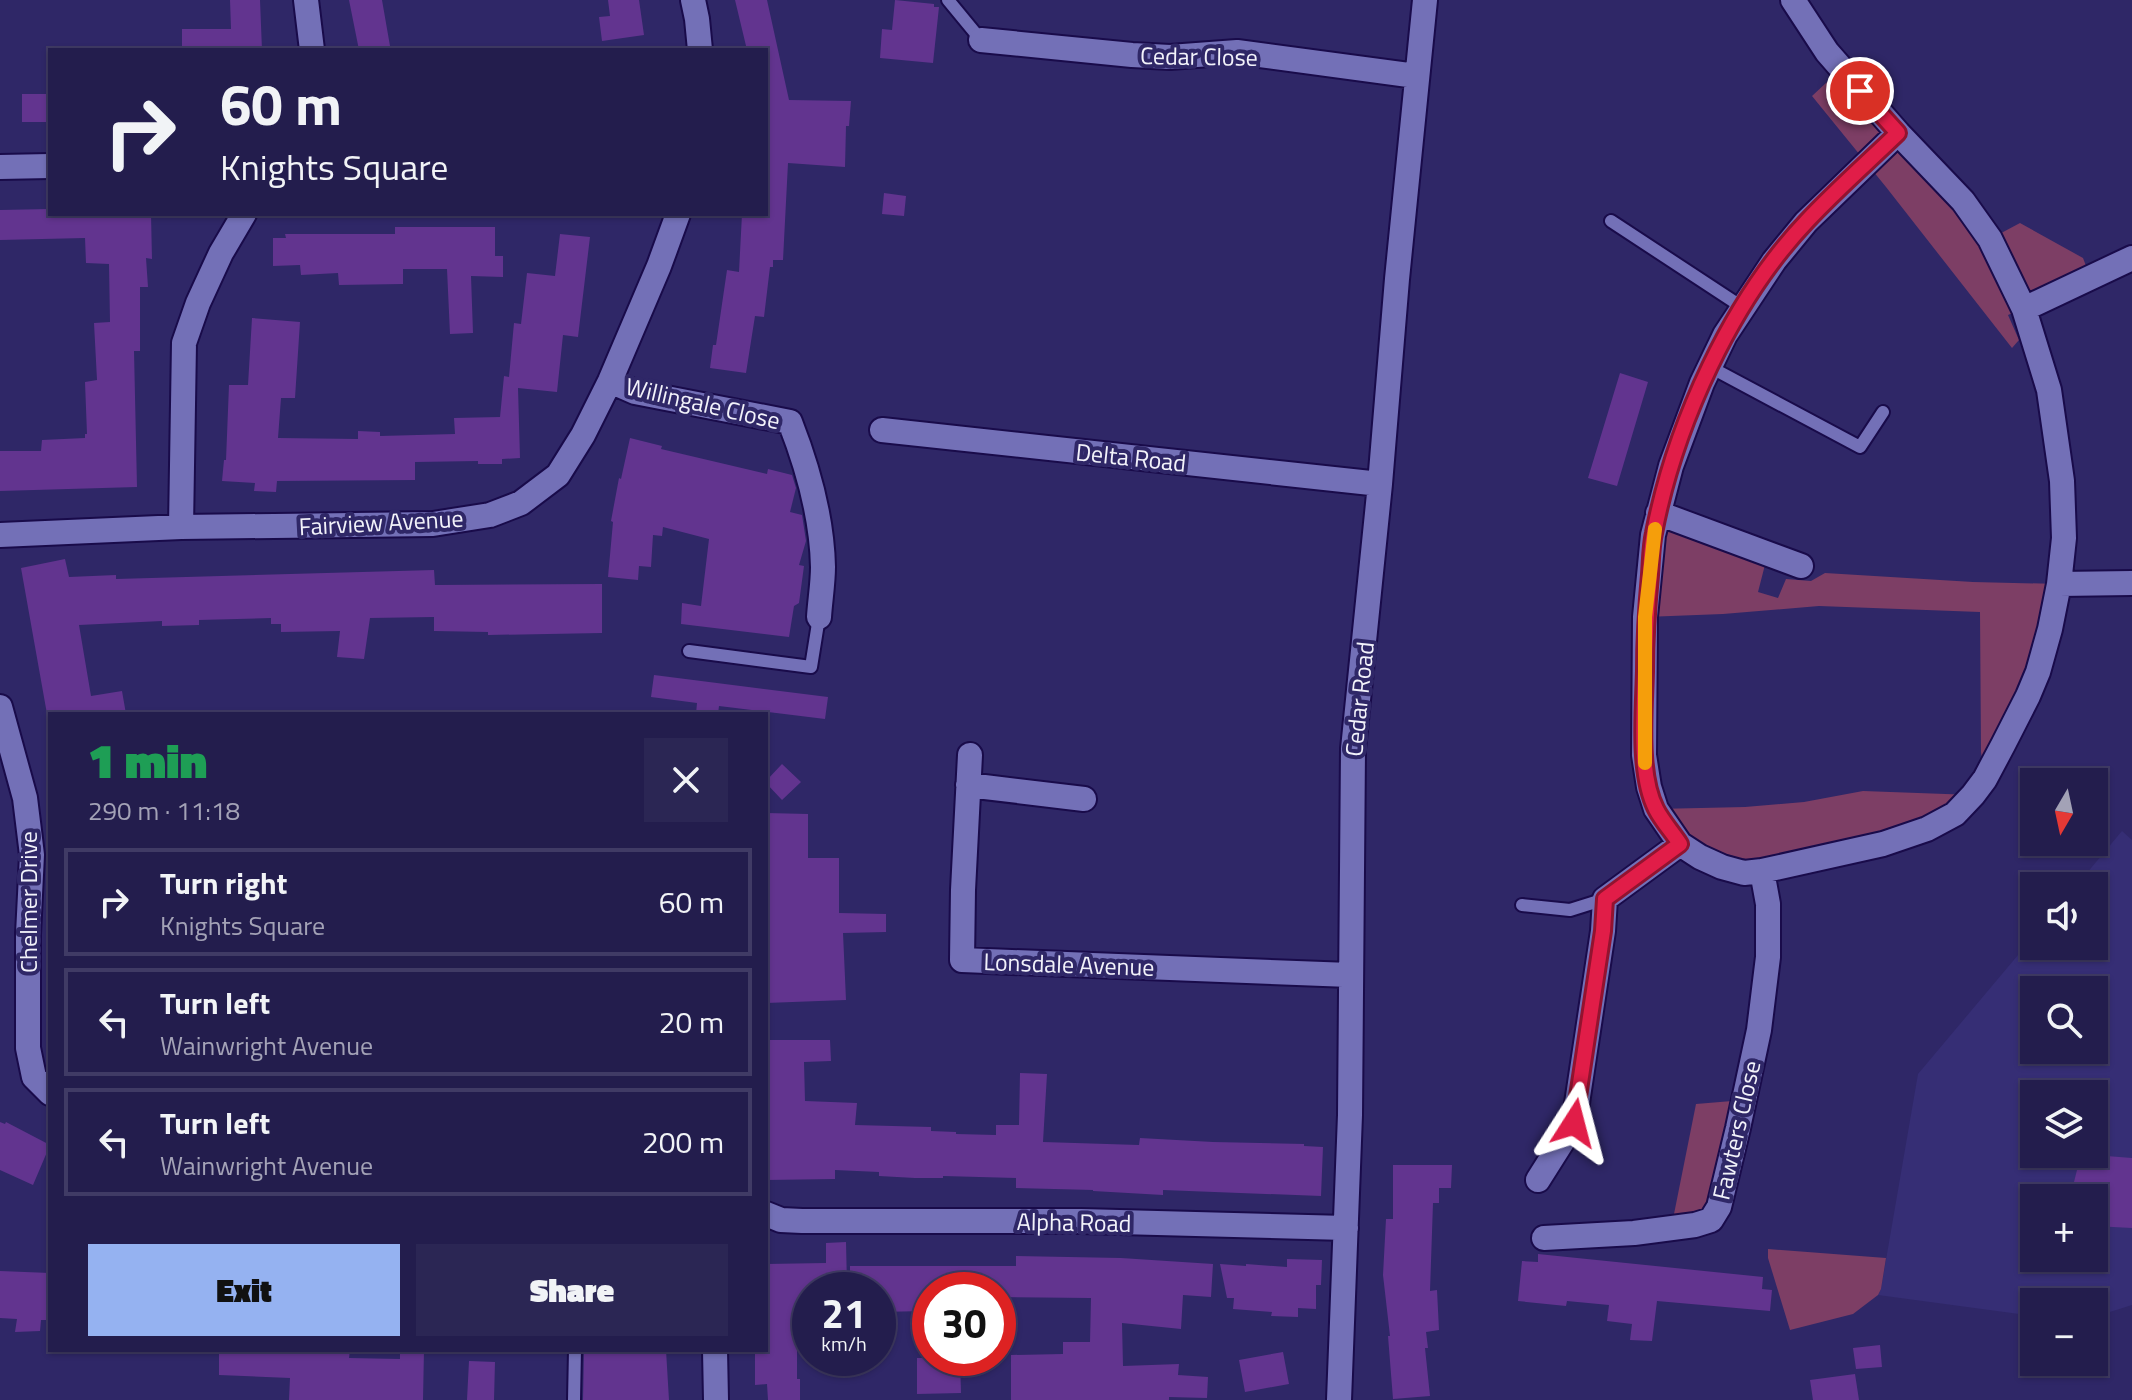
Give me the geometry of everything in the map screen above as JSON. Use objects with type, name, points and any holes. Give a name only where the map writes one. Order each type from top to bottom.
[{"type":"street","points":[[306,0],[312,48]]},
{"type":"street","points":[[693,0],[700,48]]},
{"type":"street","name":"Cedar Road","points":[[1339,1400],[1350,1115],[1353,749],[1425,0]]},
{"type":"street","points":[[1793,0],[1821,45],[1963,201],[1990,239],[2024,309],[2049,390],[2062,481],[2064,538],[2059,584],[2038,672],[1985,779],[1955,814],[1927,829],[1883,844],[1744,873],[1722,867],[1680,844],[1656,809],[1649,787],[1644,755],[1645,617],[1653,535],[1671,466],[1702,383],[1742,307],[1806,222],[1898,133]]},
{"type":"street","name":"Cedar Close","points":[[981,40],[1170,57],[1237,52],[1416,76]]},
{"type":"street","points":[[0,167],[48,166]]},
{"type":"street","points":[[181,527],[184,343],[221,253],[243,216]]},
{"type":"street","name":"Fairview Avenue","points":[[0,535],[181,527],[433,524],[490,515],[521,503],[558,475],[583,435],[610,381],[677,216]]},
{"type":"street","points":[[2024,309],[2132,258]]},
{"type":"street","name":"Willingale Close","points":[[610,381],[635,392],[790,422],[817,509],[823,568],[819,617]]},
{"type":"street","name":"Delta Road","points":[[882,430],[1380,484]]},
{"type":"street","points":[[1658,513],[1801,566]]},
{"type":"street","points":[[2059,584],[2132,583]]},
{"type":"street","name":"Chelmer Drive","points":[[0,707],[41,855],[28,934],[28,1048],[34,1077],[48,1091]]},
{"type":"street","name":"Lonsdale Avenue","points":[[970,755],[962,960],[1350,975]]},
{"type":"street","points":[[968,785],[1084,799]]},
{"type":"street","points":[[1538,1180],[1574,1123],[1603,931],[1605,899],[1680,844]]},
{"type":"street","name":"Fawters Close","points":[[1544,1238],[1634,1233],[1695,1225],[1711,1220],[1719,1207],[1759,1030],[1768,957],[1768,904],[1762,871]]},
{"type":"street","name":"Alpha Road","points":[[768,1215],[781,1220],[802,1221],[1097,1221],[1346,1228]]},
{"type":"street","points":[[715,1352],[716,1400]]},
{"type":"lane","points":[[948,0],[981,40]]},
{"type":"lane","points":[[1611,221],[1742,307]]},
{"type":"lane","points":[[1710,367],[1860,447],[1883,412]]},
{"type":"lane","points":[[689,651],[811,667],[819,617]]},
{"type":"lane","points":[[1522,905],[1570,910],[1605,899]]},
{"type":"lane","points":[[574,1400],[575,1352]]},
{"type":"shaded area","points":[[1841,69],[1990,239],[2020,223],[2083,258],[2091,279],[2008,315],[2019,340],[2012,348],[1812,96]]},
{"type":"shaded area","points":[[1658,513],[1768,553],[1758,592],[1778,598],[1786,579],[1811,581],[1825,573],[2059,584],[1985,779],[1981,752],[1980,612],[1819,606],[1645,617]]},
{"type":"shaded area","points":[[1863,791],[1973,795],[1927,829],[1722,867],[1656,809],[1804,802]]},
{"type":"shaded area","points":[[2122,831],[2132,840],[2132,1305],[2108,1313],[2108,1288],[2020,1288],[2020,1314],[1878,1295],[1918,1074],[2020,953],[2020,960],[2108,960],[2108,872],[2088,872],[2101,856],[2108,856],[2108,848]]},
{"type":"shaded area","points":[[1744,1100],[1719,1207],[1671,1229],[1696,1104]]},
{"type":"shaded area","points":[[1768,1249],[1886,1258],[1881,1289],[1878,1295],[1853,1314],[1790,1330]]},
{"type":"building","points":[[230,0],[260,0],[262,48],[182,48],[182,29],[231,29]]},
{"type":"building","points":[[349,0],[382,0],[390,46],[359,48]]},
{"type":"building","points":[[608,0],[639,0],[644,35],[602,41],[599,17],[610,16]]},
{"type":"building","points":[[735,0],[767,0],[789,100],[851,101],[849,126],[846,126],[845,167],[788,163],[783,260],[773,260],[773,267],[770,267],[764,317],[755,316],[746,373],[710,368],[727,270],[739,272],[742,216],[768,216],[768,48],[747,48]]},
{"type":"building","points":[[895,0],[939,7],[933,63],[880,58],[882,29],[892,30]]},
{"type":"building","points":[[22,94],[48,94],[48,122],[22,122]]},
{"type":"building","points":[[884,193],[906,196],[904,216],[882,214]]},
{"type":"building","points":[[48,209],[48,216],[151,216],[152,259],[146,258],[148,287],[140,287],[140,351],[134,351],[137,487],[0,491],[0,451],[41,451],[42,440],[85,438],[85,382],[97,380],[94,323],[110,322],[109,264],[86,263],[85,238],[0,240],[0,210]]},
{"type":"building","points":[[395,227],[495,227],[495,256],[503,256],[503,277],[471,276],[473,333],[450,334],[447,269],[403,269],[403,284],[339,285],[338,273],[301,275],[300,265],[273,266],[273,238],[286,238],[285,234],[395,234]]},
{"type":"building","points":[[560,234],[590,237],[578,337],[563,335],[557,392],[518,388],[520,458],[502,459],[502,464],[478,464],[478,461],[415,462],[415,480],[277,481],[276,492],[254,491],[255,483],[222,481],[226,460],[229,385],[248,385],[252,318],[300,322],[295,398],[281,398],[278,438],[358,439],[358,431],[380,432],[380,436],[455,434],[454,418],[500,417],[504,376],[509,377],[514,323],[521,324],[527,273],[555,276]]},
{"type":"building","points":[[1620,373],[1648,382],[1617,486],[1588,478]]},
{"type":"building","points":[[630,438],[662,446],[661,449],[767,474],[768,469],[792,475],[796,488],[790,512],[802,515],[806,541],[799,565],[804,566],[799,603],[794,606],[789,637],[681,624],[682,603],[701,606],[709,539],[663,527],[662,536],[653,535],[651,567],[639,566],[638,580],[608,577],[611,521]]},
{"type":"building","points":[[65,559],[69,577],[116,575],[116,579],[434,570],[435,585],[602,584],[602,633],[488,635],[488,632],[434,631],[434,617],[370,618],[364,659],[337,657],[340,631],[281,632],[281,624],[271,624],[271,618],[199,620],[199,625],[162,626],[162,621],[79,625],[91,696],[122,691],[126,712],[47,714],[21,568]]},
{"type":"building","points":[[654,675],[828,697],[825,719],[719,706],[718,712],[696,712],[697,703],[651,697]]},
{"type":"building","points":[[782,764],[801,782],[782,800],[768,785],[768,779]]},
{"type":"building","points":[[768,813],[808,814],[808,858],[839,858],[839,913],[886,914],[886,932],[843,933],[846,1000],[768,1003]]},
{"type":"building","points":[[768,1040],[830,1040],[831,1061],[804,1062],[805,1101],[857,1103],[855,1125],[931,1127],[931,1131],[996,1135],[996,1125],[1019,1125],[1020,1073],[1047,1074],[1043,1142],[1139,1145],[1140,1138],[1323,1147],[1321,1196],[1163,1190],[1163,1195],[1016,1188],[1016,1178],[915,1178],[835,1170],[835,1179],[768,1180]]},
{"type":"building","points":[[0,1122],[6,1122],[48,1144],[33,1185],[0,1170]]},
{"type":"building","points":[[2108,1156],[2132,1158],[2132,1228],[2108,1227],[2108,1184],[2074,1184],[2078,1168],[2108,1168]]},
{"type":"building","points":[[1393,1165],[1452,1165],[1451,1188],[1439,1188],[1439,1203],[1433,1203],[1430,1291],[1437,1290],[1439,1330],[1426,1332],[1430,1396],[1393,1399],[1383,1275],[1386,1219],[1393,1219]]},
{"type":"building","points":[[846,1242],[847,1272],[792,1272],[792,1376],[800,1379],[800,1400],[768,1400],[767,1384],[755,1385],[755,1352],[768,1352],[768,1264],[826,1263],[826,1243]]},
{"type":"building","points":[[1538,1254],[1763,1277],[1762,1289],[1772,1290],[1770,1311],[1657,1301],[1652,1341],[1630,1340],[1632,1324],[1607,1321],[1609,1305],[1567,1301],[1566,1306],[1518,1301],[1522,1261],[1538,1262]]},
{"type":"building","points":[[1016,1256],[1213,1264],[1211,1297],[1183,1295],[1181,1329],[1122,1323],[1123,1366],[1179,1364],[1178,1375],[1208,1377],[1207,1398],[1011,1400],[1011,1376],[1016,1376],[1016,1355],[1063,1354],[1063,1342],[1090,1342],[1091,1298],[1016,1297],[1016,1272],[912,1272],[912,1311],[896,1312],[896,1272],[850,1272],[850,1266],[1016,1266]]},
{"type":"building","points":[[1287,1259],[1322,1260],[1321,1285],[1316,1285],[1316,1309],[1298,1308],[1298,1317],[1233,1309],[1234,1298],[1227,1298],[1220,1264],[1287,1267]]},
{"type":"building","points":[[0,1271],[48,1273],[48,1320],[41,1320],[40,1331],[15,1332],[17,1319],[0,1318]]},
{"type":"building","points":[[1880,1345],[1882,1367],[1856,1369],[1853,1348]]},
{"type":"building","points":[[219,1352],[350,1352],[349,1358],[400,1359],[400,1352],[424,1352],[423,1400],[289,1400],[290,1378],[219,1375]]},
{"type":"building","points":[[584,1352],[666,1352],[669,1400],[583,1400]]},
{"type":"building","points":[[1283,1352],[1289,1384],[1245,1392],[1239,1360]]},
{"type":"building","points":[[469,1361],[495,1362],[494,1400],[467,1400]]},
{"type":"building","points":[[1855,1374],[1859,1400],[1813,1400],[1810,1380]]},
{"type":"building","points":[[917,1376],[961,1376],[961,1393],[917,1394]]},
{"type":"slow traffic","points":[[1645,763],[1645,617],[1655,529]]},
{"type":"route","points":[[1574,1123],[1603,931],[1605,899],[1680,844],[1656,809],[1644,755],[1645,617],[1653,535],[1671,466],[1702,383],[1744,304],[1806,222],[1898,133],[1860,91]]}]
